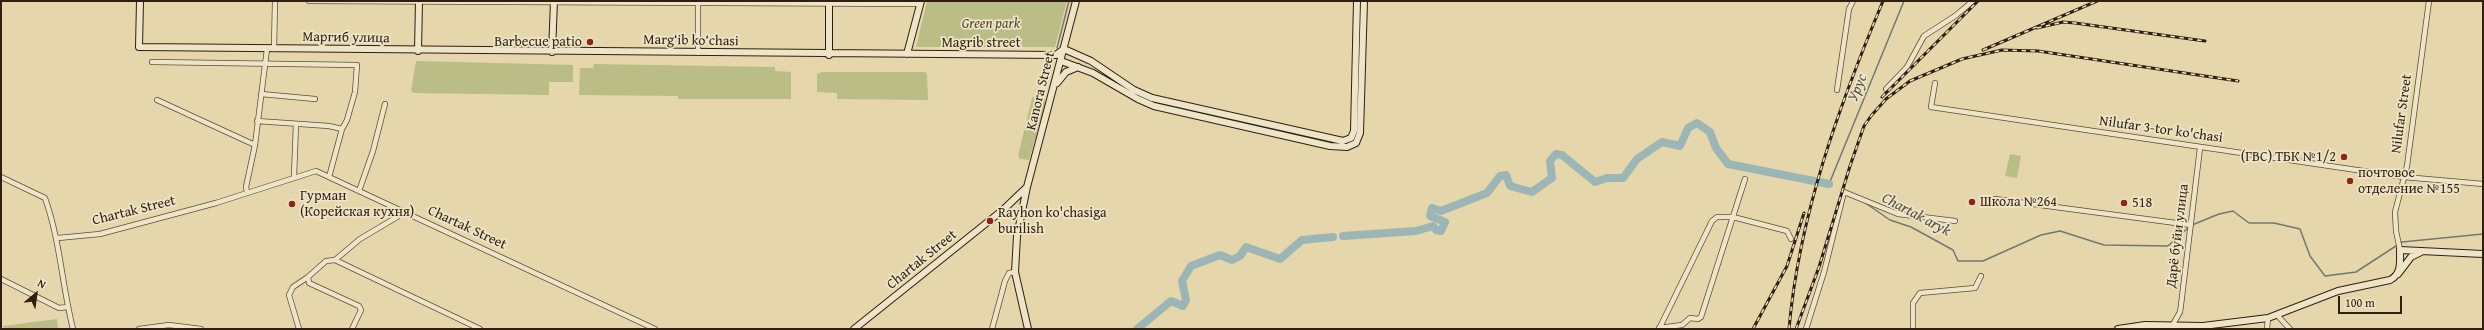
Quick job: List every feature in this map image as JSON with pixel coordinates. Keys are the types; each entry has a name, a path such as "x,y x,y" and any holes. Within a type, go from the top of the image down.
{"street":[{"name":"Маргиб улица","path":"140,1 139,47 552,52"},
{"path":"247,192 246,187 255,144 265,64 271,49 275,1"},
{"path":"309,1 921,3 907,54"},
{"path":"552,52 554,1"},
{"name":"Kanora Street","path":"1028,329 1015,272 1020,218 1076,1"},
{"path":"1354,140 1357,1"},
{"path":"1354,140 1360,131 1364,1"},
{"path":"1837,90 1849,9 1853,1"},
{"path":"1886,89 1907,67 1924,36 1955,16 1973,1"},
{"name":"Nilufar Street","path":"2396,276 2400,265 2400,250 2395,221 2404,177 2429,1"},
{"path":"418,50 419,2"},
{"path":"698,2 698,53"},
{"path":"829,3 829,55"},
{"path":"1285,133 1236,117 1152,98 1134,90 1091,61 1064,50 1056,55 1061,61 1078,67 1149,104 1234,125 1285,133 1341,141 1354,140"},
{"name":"Marg‘ib ko‘chasi","path":"552,52 829,55 907,54"},
{"name":"Magrib street","path":"907,54 1056,55"},
{"path":"152,62 357,65 355,92 347,120 342,129 329,176"},
{"path":"1055,86 1066,72 1078,67"},
{"name":"Nilufar 3-tor ko'chasi","path":"1935,83 1931,107 2404,177 2483,184"},
{"path":"261,94 315,99"},
{"path":"157,100 255,144"},
{"path":"359,191 373,151 385,104"},
{"path":"1234,125 1236,117"},
{"path":"257,121 329,126 342,129"},
{"path":"294,176 296,124"},
{"name":"Дарё буйи улица","path":"2172,326 2180,312 2200,148"},
{"name":"Chartak Street","path":"58,238 100,234 247,192 313,171 329,176 656,329"},
{"path":"1,177 45,198 58,238 57,251 73,329"},
{"path":"1659,328 1682,326 1690,318 1698,320 1701,317 1746,179"},
{"name":"Chartak Street","path":"854,329 1004,209 1027,187"},
{"path":"1806,329 1824,272 1844,192 1898,214 1954,221"},
{"path":"1995,199 2191,225"},
{"path":"1004,209 1015,208 1019,211 1020,218"},
{"path":"335,260 360,239 397,217 401,211"},
{"path":"1659,328 1712,220 1717,217 1733,218 1787,231 1792,239"},
{"path":"2400,250 2483,254"},
{"path":"2118,329 2126,326 2203,326 2268,318 2338,291 2390,280 2396,276 2413,256 2429,251"},
{"path":"299,329 289,295 293,287 308,277 326,261 335,260 480,329"},
{"path":"992,329 1005,281 1009,273 1015,272"},
{"path":"1913,329 1913,303 1920,293 1975,288 1981,276"},
{"path":"308,277 309,283 360,306 361,310 352,329"},
{"path":"1,279 59,308 68,308"},
{"path":"2277,315 2290,329"},
{"path":"2267,329 2268,318"},
{"path":"139,329 169,325 201,329"}],"green space":[{"name":"Green park","path":"927,1 1067,1 1055,47 916,47"},
{"path":"416,61 573,65 573,82 549,82 549,95 414,93 411,91"},
{"path":"594,64 775,67 775,71 791,72 791,99 678,99 678,96 579,95 580,68 593,68"},
{"path":"822,72 925,72 927,74 928,100 837,99 837,93 817,92 817,74"},
{"path":"1035,96 1044,99 1046,102 1029,160 1020,159 1018,156 1032,98"},
{"path":"2010,154 2021,156 2017,178 2005,176"},
{"path":"57,319 58,329 4,329 3,326"}],"waterway":[{"path":"1057,48 1069,1"},
{"name":"Урус","path":"1832,185 1829,184 1904,1"},
{"name":"Chartak aryk","path":"1343,236 1416,231 1433,226 1436,230 1441,231 1445,222 1430,216 1432,208 1441,211 1487,193 1500,176 1506,175 1510,186 1532,192 1552,178 1550,161 1556,154 1562,155 1595,182 1607,178 1623,178 1637,159 1662,142 1680,146 1688,128 1697,123 1710,132 1716,148 1728,164 1829,184"},
{"name":"Chartak aryk","path":"1864,202 1890,220 1911,227 1953,250 1958,261 1983,261 2041,235 2060,231 2104,245 2168,246 2189,227"},
{"name":"Chartak aryk","path":"2192,225 2219,214 2233,211 2249,223 2274,223 2300,229 2310,256 2325,276 2356,272 2402,242 2483,234"},
{"name":"Chartak aryk","path":"1137,329 1171,301 1183,306 1186,300 1182,281 1191,266 1220,255 1232,260 1240,256 1246,247 1280,259 1302,240 1333,237"}],"railway":[{"path":"1789,329 1794,286 1802,244 1823,162 1851,81 1883,1"},
{"path":"1882,97 1978,1"},
{"path":"1983,50 2097,1"},
{"path":"2037,28 2063,22 2205,41"},
{"path":"1796,329 1819,267 1864,126 1886,99 1910,81 1962,59 2002,50 2038,51 2238,81"},
{"path":"1753,329 1787,266 1804,213"}],"place":[{"name":"Barbecue patio","path":"590,42"},
{"name":"(ГВС) ТБК №1/2","path":"2344,157"},
{"name":"почтовое отделение №155","path":"2350,181"},
{"name":"Школа №264","path":"1972,202"},
{"name":"518","path":"2124,203"},
{"name":"Гурман (Корейская кухня)","path":"292,204"},
{"name":"Rayhon ko'chasiga burilish","path":"990,221"}]}
